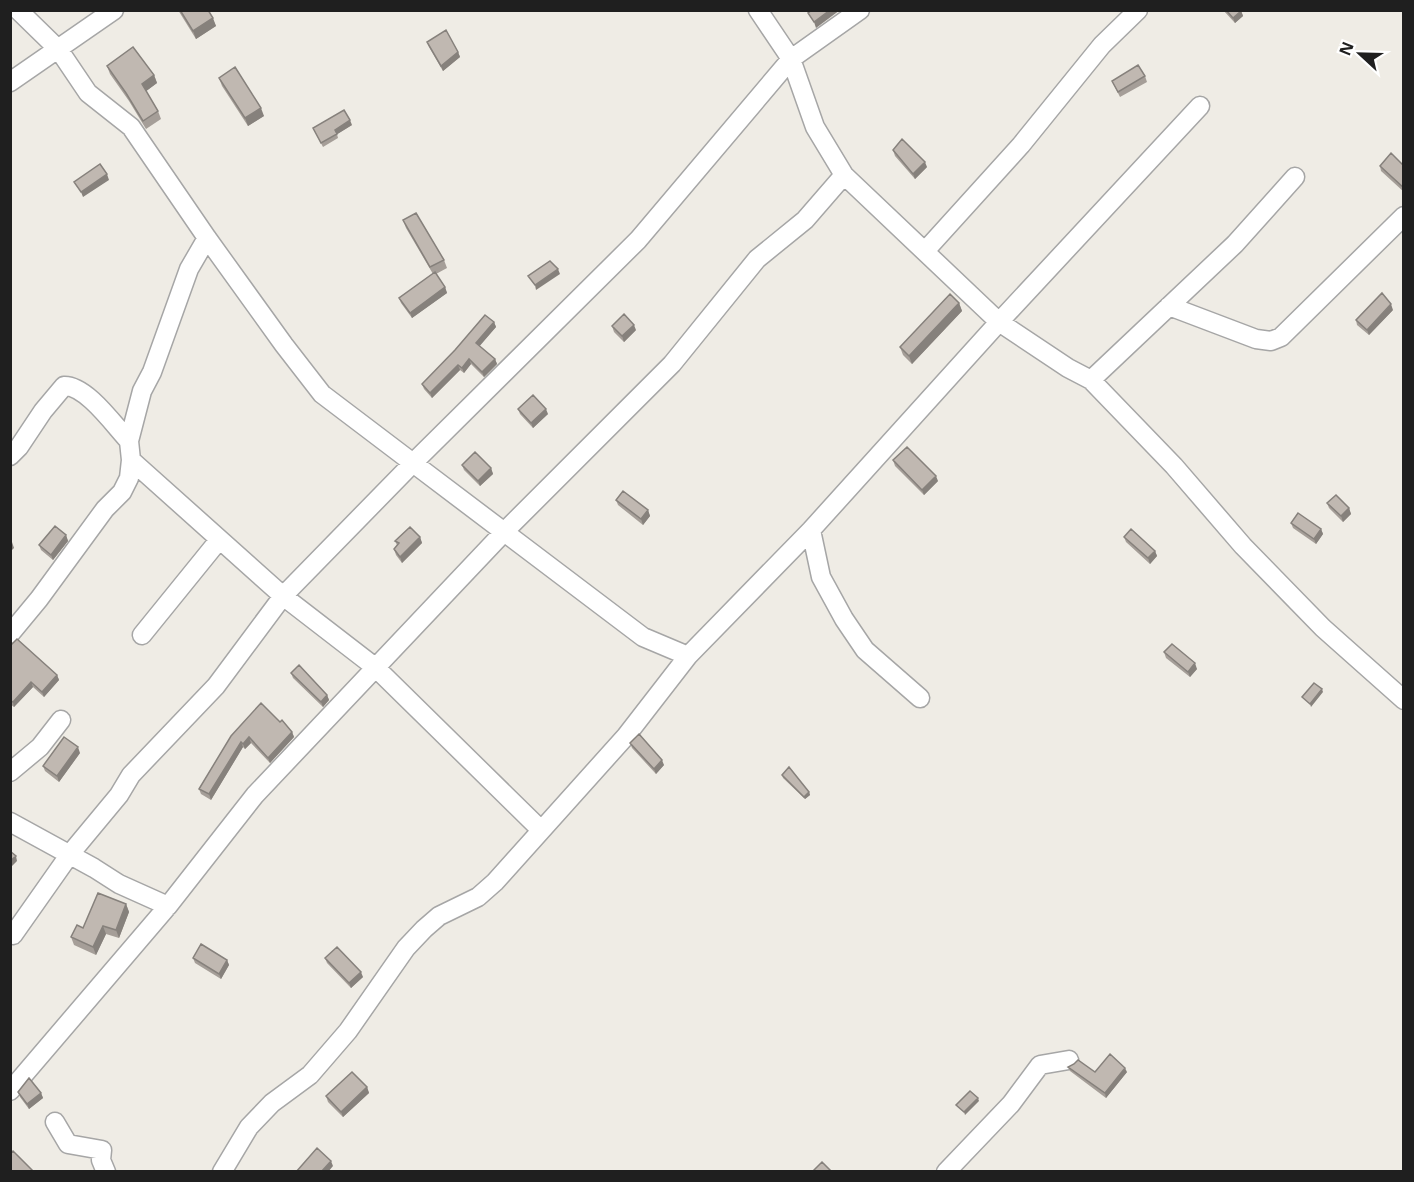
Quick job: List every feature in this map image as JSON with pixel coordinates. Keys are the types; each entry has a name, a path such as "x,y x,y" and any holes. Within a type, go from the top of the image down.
{"street":[{"path":"18,10 58,50 88,93 131,127 207,238 322,394 643,637 688,656"},
{"path":"10,82 114,10"},
{"path":"758,10 791,59 815,127 844,175 999,321 1068,368 1091,380 1174,466 1243,546 1323,628 1404,700"},
{"path":"13,935 70,854 119,795 131,775 216,686 283,596 413,463 638,240 791,59 860,10"},
{"path":"925,252 1021,145 1102,45 1138,10"},
{"path":"222,1172 249,1127 272,1103 310,1075 348,1030 406,948 439,916 478,897 495,882 626,736 688,656 812,530 999,321 1200,106"},
{"path":"10,1091 168,906 255,795 503,532 672,364 757,259 805,220 844,175"},
{"path":"1091,380 1235,244 1295,177"},
{"path":"1169,306 1256,339 1270,341 1281,337 1404,216"},
{"path":"10,634 39,599 105,509 122,492 129,477 131,460 129,441 142,391 152,372 189,269 207,238"},
{"path":"10,456 64,386 71,386 82,391 129,441"},
{"path":"131,460 283,596 375,667 541,830"},
{"path":"812,530 821,577 844,619 865,651 920,698"},
{"path":"142,635 219,540"},
{"path":"10,772 40,747 61,720"},
{"path":"10,822 54,848 70,854 119,884 168,906"},
{"path":"946,1172 1011,1104 1040,1065 1069,1060"},
{"path":"55,1122 68,1144 102,1150 101,1160 106,1172"}],"building":[{"path":"180,10 208,10 213,18 193,31"},
{"path":"812,10 830,10 814,22 808,13"},
{"path":"1226,10 1241,10 1241,11 1233,18"},
{"path":"446,30 458,52 441,66 427,42"},
{"path":"133,47 154,75 142,84 158,111 143,121 107,66"},
{"path":"1138,65 1145,76 1118,92 1112,81"},
{"path":"235,67 261,108 245,118 219,78"},
{"path":"344,110 350,120 335,130 337,134 321,143 313,128"},
{"path":"902,139 925,162 913,174 893,150"},
{"path":"1391,153 1404,166 1404,188 1380,166"},
{"path":"100,164 107,174 81,192 74,182"},
{"path":"416,213 444,260 430,267 403,220"},
{"path":"550,261 558,269 535,285 528,276"},
{"path":"435,272 445,287 410,313 399,298"},
{"path":"1382,293 1391,304 1367,330 1356,320"},
{"path":"950,294 959,303 909,356 900,347"},
{"path":"624,314 634,325 622,336 612,326"},
{"path":"485,315 494,322 476,343 495,359 482,372 469,359 462,368 458,365 430,393 422,384"},
{"path":"533,395 546,409 531,423 518,409"},
{"path":"907,447 936,476 922,490 893,460"},
{"path":"475,452 491,468 478,481 462,465"},
{"path":"623,491 648,510 641,519 616,500"},
{"path":"1336,495 1349,508 1341,516 1327,503"},
{"path":"1298,513 1321,529 1314,539 1291,523"},
{"path":"55,526 66,535 51,555 39,545"},
{"path":"410,527 420,537 400,557 394,549 399,543 395,541"},
{"path":"1131,529 1155,551 1148,558 1124,537"},
{"path":"17,639 57,675 42,692 31,682 13,702 10,700 10,646"},
{"path":"1172,644 1195,663 1188,672 1164,652"},
{"path":"299,665 327,695 321,702 291,673"},
{"path":"1314,683 1322,689 1310,704 1302,697"},
{"path":"261,703 280,722 282,720 292,732 268,758 249,737 243,744 241,742 209,794 199,789 231,736"},
{"path":"639,734 662,760 654,769 630,743"},
{"path":"64,737 78,747 57,776 43,766"},
{"path":"789,767 809,792 804,797 782,775"},
{"path":"10,851 16,856 10,861"},
{"path":"98,893 126,904 116,930 103,926 93,947 71,937 77,925 83,928"},
{"path":"201,944 227,960 219,974 193,958"},
{"path":"337,947 361,972 349,983 325,958"},
{"path":"1110,1054 1125,1068 1105,1093 1068,1067 1078,1060 1095,1072"},
{"path":"352,1072 367,1087 341,1112 326,1096"},
{"path":"29,1078 41,1093 27,1104 18,1092"},
{"path":"970,1091 978,1098 964,1112 956,1105"},
{"path":"317,1148 331,1161 321,1172 296,1172"},
{"path":"13,1151 34,1172 10,1172 10,1154"},
{"path":"822,1162 832,1172 812,1172"}]}
